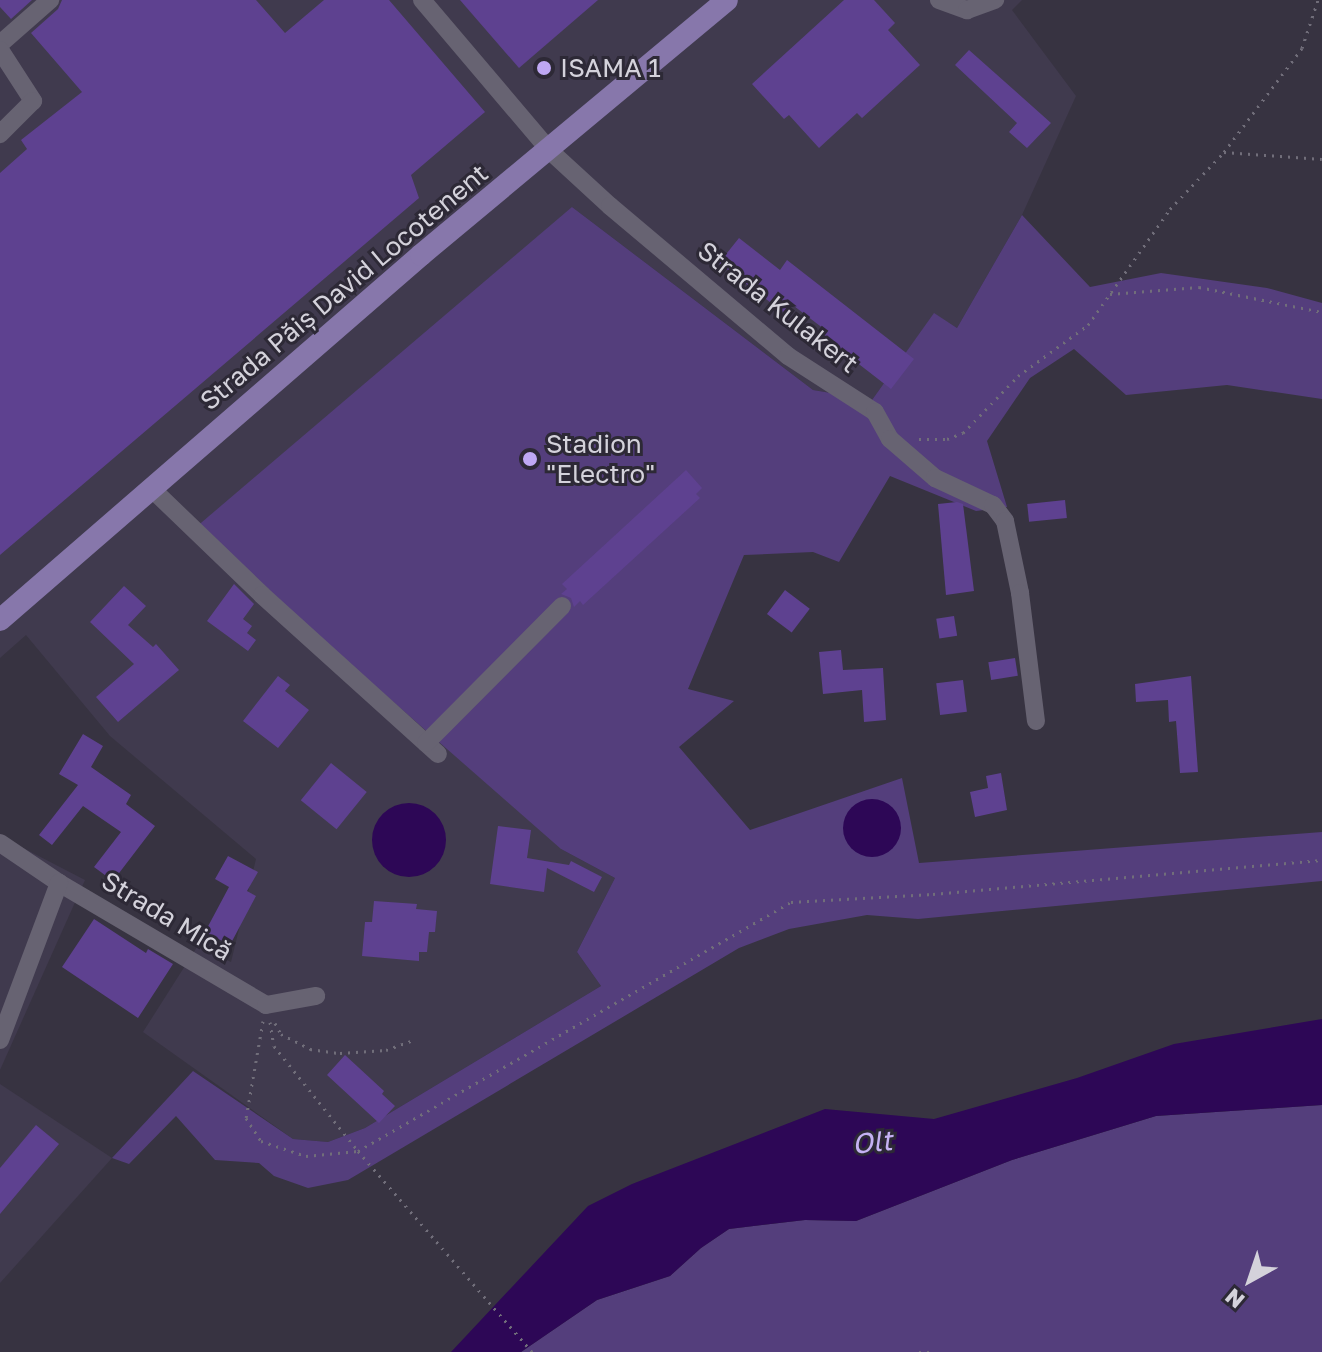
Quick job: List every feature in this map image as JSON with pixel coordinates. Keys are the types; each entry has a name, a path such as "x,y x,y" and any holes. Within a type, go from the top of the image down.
{"main road":[{"name":"Strada Păiș David Locotenent","path":"0,620 151,488 727,0"}],"street":[{"path":"0,134 33,101 0,47 50,0"},
{"name":"Strada Kulakert","path":"422,0 549,150 788,356 875,412 890,439 912,460 935,478 993,505 1005,521 1020,593 1036,721"},
{"path":"939,0 967,10 995,0"},
{"path":"151,488 432,748 562,606"},
{"name":"Strada Mică","path":"0,843 59,883 266,1005"},
{"path":"0,1040 59,883"},
{"path":"266,1005 316,996"}],"path":[{"path":"914,437 924,441 963,433 1018,376 1088,325 1170,209 1224,152 1302,48 1318,0"},
{"path":"1224,152 1322,159"},
{"path":"1110,294 1199,287 1322,312"},
{"path":"266,1005 246,1118 261,1141 306,1156 358,1151 791,902 933,894 1322,860"},
{"path":"266,1005 274,1046 358,1151 532,1352"},
{"path":"266,1005 281,1034 310,1049 359,1053 386,1050 413,1040"},
{"path":"919,1352 931,1352"}],"shaded area":[{"path":"0,0 1022,0 1012,10 1076,96 1022,215 957,328 934,314 872,400 813,390 572,207 561,849 615,878 577,952 601,986 365,1128 328,1142 293,1139 143,1032 197,947 231,962 256,859 110,736 26,635 0,658"},
{"path":"572,207 813,390 872,400 934,313 957,328 1022,215 1090,287 1161,273 1267,288 1322,303 1322,399 1227,385 1126,395 1074,349 1030,378 987,441 1007,507 976,511 890,476 839,562 813,552 744,555 688,689 734,701 679,747 750,830 902,778 919,863 1322,832 1322,881 918,919 867,915 789,929 739,948 348,1180 308,1188 274,1176 259,1163 215,1160 176,1116 129,1164 112,1158 193,1071 293,1139 328,1142 365,1128 601,986 577,952 615,878 561,849 195,528"},
{"path":"0,836 85,880 0,1070"},
{"path":"0,1084 112,1158 0,1283"},
{"path":"1322,1105 1322,1352 521,1352 597,1300 670,1276 701,1248 729,1229 805,1220 856,1221 1012,1160 1156,1116"}],"water":[{"path":"872,799 893,807 901,828 893,849 872,857 851,849 843,828 851,807"},
{"path":"402,803 416,803 430,809 440,819 446,840 440,861 430,871 416,877 402,877 388,871 378,861 372,847 372,833 378,819 388,809"},
{"name":"Olt","path":"1322,1019 1322,1105 1156,1116 1012,1160 856,1221 805,1220 729,1229 701,1248 670,1276 597,1300 521,1352 451,1352 588,1206 632,1184 825,1109 934,1119 1077,1078 1174,1044"}],"building":[{"path":"0,0 32,0 11,19 0,7"},
{"path":"62,0 256,0 285,33 324,0 389,0 485,112 411,175 419,198 0,555 0,173 27,149 21,140 82,92 31,33 58,9"},
{"path":"460,0 598,0 519,68"},
{"path":"844,0 874,0 895,23 888,30 920,65 862,118 857,113 819,148 789,115 784,119 752,84"},
{"path":"969,50 1051,123 1027,148 1009,132 1017,123 955,65"},
{"path":"739,238 780,270 787,260 914,359 891,389 820,334 824,329 790,303 783,312 719,263"},
{"path":"686,470 702,488 696,494 700,498 583,605 580,601 574,607 571,598 561,594 567,589 562,584"},
{"path":"1065,500 1067,518 1029,522 1027,504"},
{"path":"938,504 963,504 974,591 946,595"},
{"path":"234,584 254,604 243,619 252,626 247,633 256,640 248,651 207,621"},
{"path":"124,586 146,606 128,625 153,647 156,644 179,670 118,722 96,697 134,664 90,622"},
{"path":"785,590 810,609 792,633 767,614"},
{"path":"954,616 957,636 939,639 936,619"},
{"path":"841,650 843,670 883,668 886,720 864,722 862,690 823,694 819,652"},
{"path":"1015,658 1018,676 991,680 988,662"},
{"path":"278,676 290,685 285,691 309,710 278,748 243,721"},
{"path":"1191,676 1198,772 1180,773 1176,721 1169,722 1168,700 1136,702 1135,684"},
{"path":"963,680 967,712 940,715 936,683"},
{"path":"83,734 103,746 91,767 131,795 126,804 155,826 113,881 94,867 121,832 83,806 52,845 39,835 78,785 59,774"},
{"path":"331,763 367,792 337,829 301,800"},
{"path":"1001,773 1007,810 975,817 970,792 988,788 986,776"},
{"path":"498,826 531,830 527,858 569,865 571,861 602,877 594,892 547,868 544,892 490,884"},
{"path":"228,856 258,872 247,891 256,896 230,945 205,932 229,887 215,879"},
{"path":"374,901 417,904 416,909 437,911 435,932 429,932 427,952 419,952 419,961 362,956 365,922 372,922"},
{"path":"94,919 146,953 148,949 173,964 138,1018 62,967"},
{"path":"345,1055 384,1091 382,1094 395,1106 379,1123 327,1075"},
{"path":"36,1125 59,1144 0,1214 0,1168"}],"place":[{"name":"ISAMA 1","path":"544,68"},
{"name":"Stadion \"Electro\"","path":"530,459"}]}
